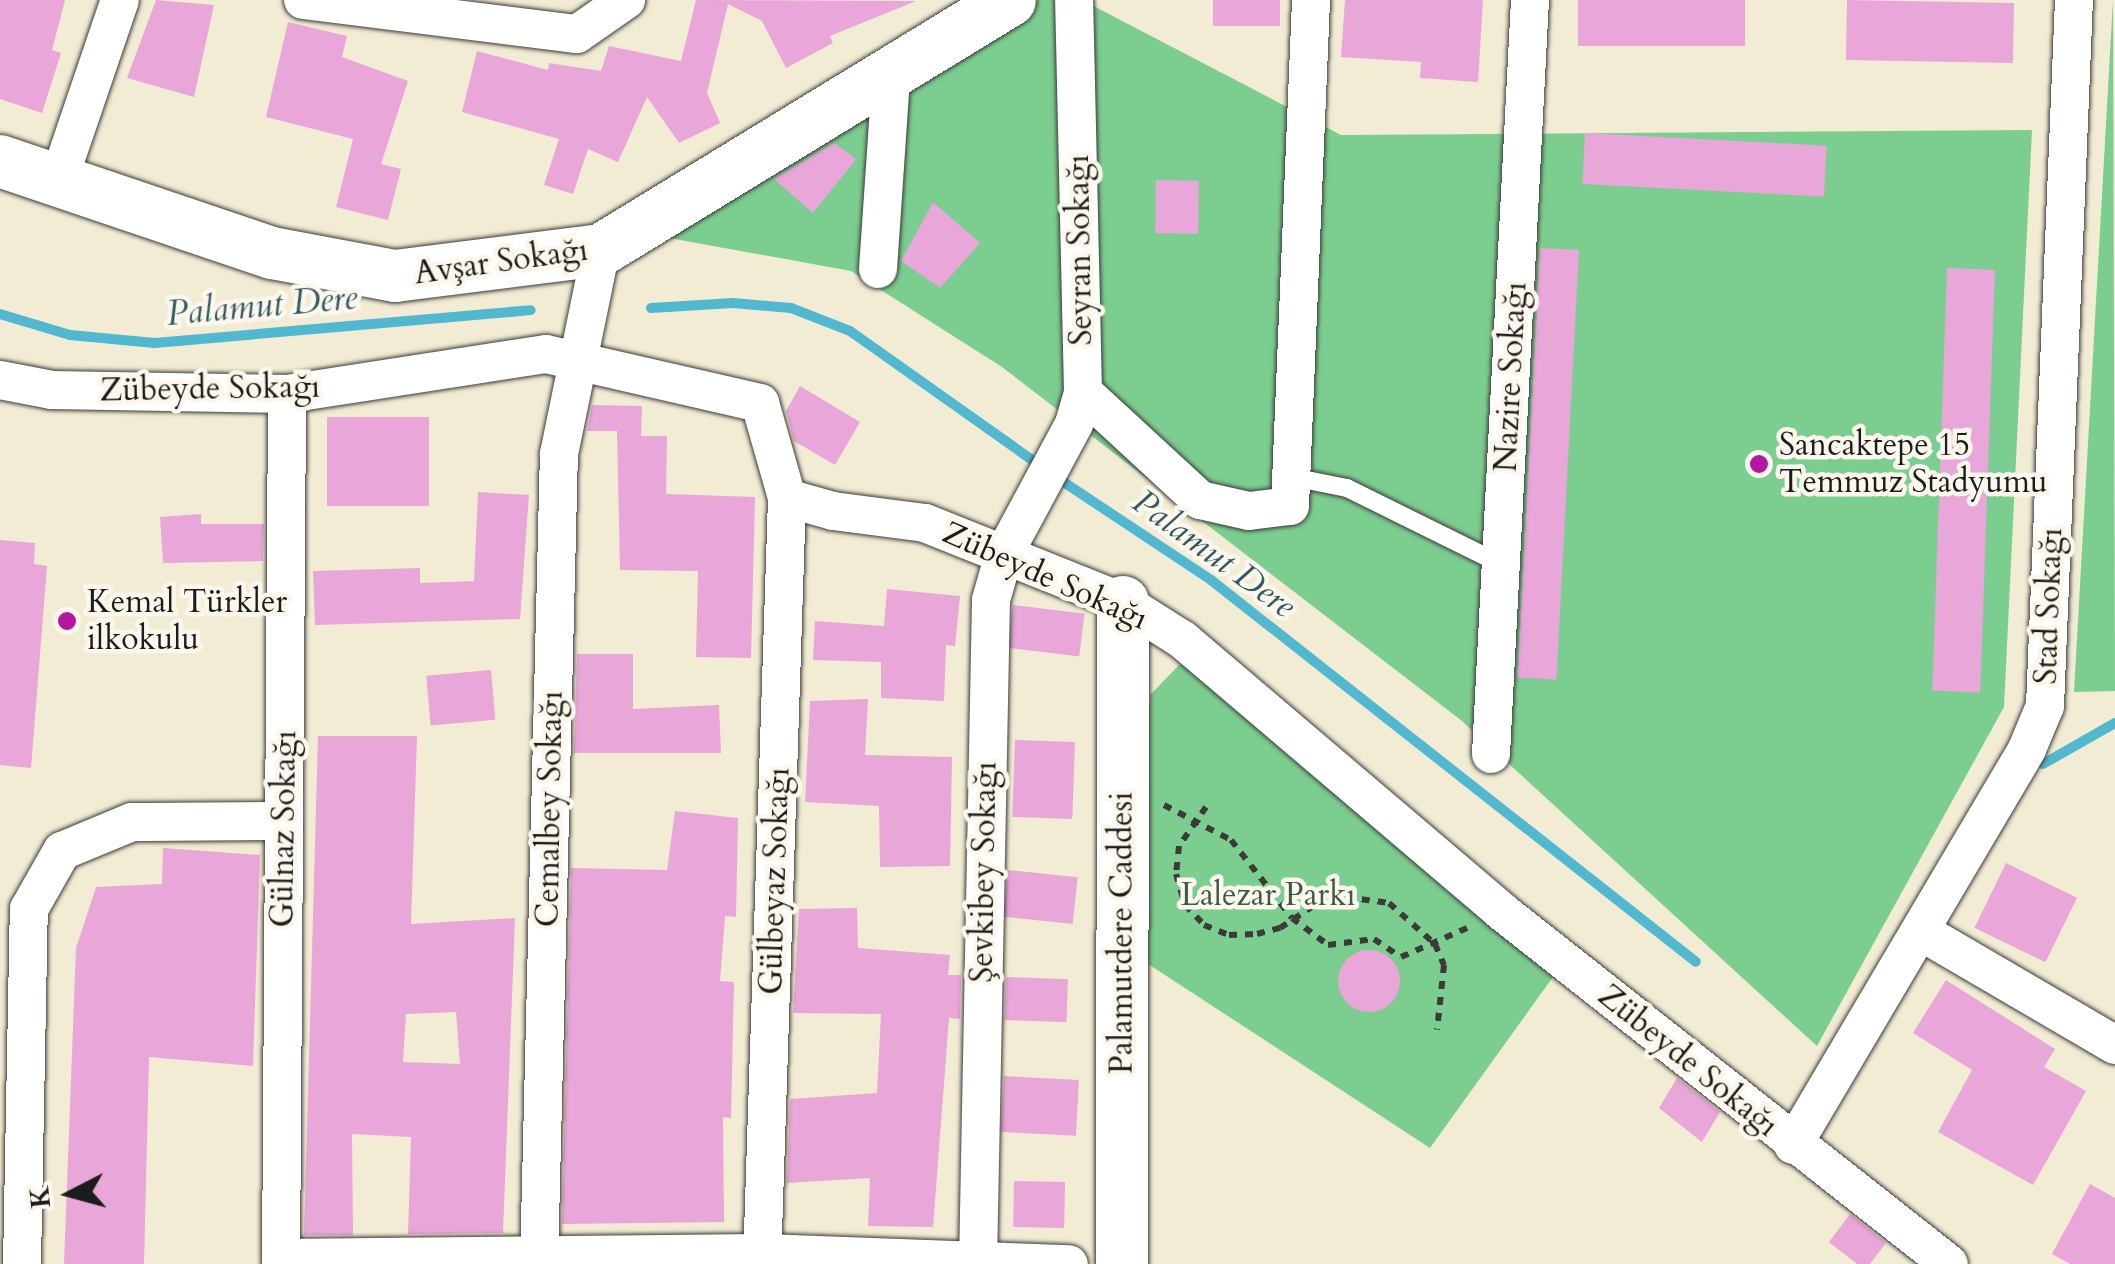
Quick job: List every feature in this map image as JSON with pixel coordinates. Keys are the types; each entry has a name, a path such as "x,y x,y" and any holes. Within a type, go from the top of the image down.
{"street":[{"path":"59,178 120,0"},
{"path":"302,0 578,34 613,5"},
{"name":"Avşar Sokağı","path":"0,161 272,253 395,276 601,250 891,77 1010,0"},
{"name":"Seyran Sokağı","path":"1038,490 1083,392 1074,0"},
{"path":"1083,392 1213,505 1290,506 1311,0"},
{"name":"Nazire Sokağı","path":"1491,754 1530,0"},
{"name":"Stad Sokağı","path":"1794,1146 2027,749 2044,706 2074,0"},
{"path":"878,269 891,77"},
{"name":"Cemalbey Sokağı","path":"540,1262 559,454 601,250"},
{"name":"Zübeyde Sokağı","path":"0,380 52,390 287,394 546,354 581,357 760,403 787,498 833,512 925,523 1122,602 1183,640 1501,911 1938,1260"},
{"name":"Gülnaz Sokağı","path":"281,1261 287,394"},
{"name":"Şevkibey Sokağı","path":"978,1262 990,600 1004,554 1038,490"},
{"name":"Gülbeyaz Sokağı","path":"762,1258 787,498"},
{"name":"Palamutdere Caddesi","path":"1122,602 1122,1264"},
{"path":"22,1264 28,909 62,851 132,822 284,820"},
{"path":"1920,930 2115,1045"},
{"path":"281,1261 762,1258 1069,1264"}],"lane":[{"path":"1292,477 1347,488 1502,564"}],"path":[{"path":"1122,789 1198,818 1245,854 1292,918 1328,945 1374,939 1402,956 1434,944"},
{"path":"1206,807 1179,846 1176,874 1185,905 1204,925 1229,935 1269,931 1330,895 1362,895 1389,903 1434,944 1445,997 1437,1030"}],"green space":[{"path":"990,0 1082,0 1341,135 2032,130 2004,707 1817,1046 1462,721 1002,367 851,271 658,236"},
{"path":"2113,0 2115,691 2074,692"},
{"name":"Lalezar Parkı","path":"1179,665 1194,665 1553,977 1430,1148 1142,960 1150,695"}],"building":[{"path":"0,0 65,0 52,50 61,53 42,113 0,99"},
{"path":"156,0 214,5 194,97 127,78"},
{"path":"696,0 916,1 830,36 833,43 786,68 762,21 728,4 707,93 720,123 679,143 647,97 618,162 588,149 573,194 544,185 559,139 462,112 477,51 548,70 549,63 601,71 609,46 681,61"},
{"path":"1213,0 1280,0 1280,26 1213,26"},
{"path":"1345,0 1483,0 1478,82 1420,78 1421,62 1341,57"},
{"path":"1578,0 1745,0 1745,46 1578,46"},
{"path":"1847,0 2014,3 2013,63 1846,60"},
{"path":"288,22 347,36 342,57 408,81 381,164 401,169 388,220 336,207 353,139 266,117"},
{"path":"1585,133 1827,146 1824,197 1582,184"},
{"path":"834,143 856,159 813,213 774,179"},
{"path":"1156,180 1199,181 1198,234 1155,233"},
{"path":"933,202 980,243 940,288 901,261"},
{"path":"1540,248 1579,250 1556,679 1517,677"},
{"path":"1947,268 1995,270 1980,692 1932,691"},
{"path":"800,386 860,422 835,465 794,441 786,411"},
{"path":"592,405 642,406 641,436 667,436 666,494 755,497 751,658 696,657 698,571 620,570 617,431 587,431"},
{"path":"327,417 429,417 429,506 327,506"},
{"path":"478,492 529,495 520,619 315,625 313,571 420,568 420,583 474,581"},
{"path":"201,514 201,524 264,524 263,561 163,563 160,517"},
{"path":"0,540 35,543 34,564 47,566 31,768 0,765"},
{"path":"887,589 960,596 955,646 946,645 944,701 881,698 881,662 813,660 815,621 884,626"},
{"path":"1013,605 1084,614 1079,656 1008,648"},
{"path":"577,654 633,654 633,709 719,705 721,753 574,753"},
{"path":"491,670 495,720 431,725 426,676"},
{"path":"868,699 865,755 952,757 950,866 880,867 879,806 805,802 810,701"},
{"path":"318,736 417,736 411,924 515,918 503,1233 408,1234 411,1137 352,1134 353,1235 304,1235","holes":["456,1012 460,1064 403,1062 406,1014"]},
{"path":"1015,740 1075,742 1072,819 1012,817"},
{"path":"675,811 738,818 736,917 725,916 720,981 734,982 731,1118 723,1117 724,1222 562,1224 571,868 667,870"},
{"path":"163,848 260,855 253,1066 149,1057 144,1264 64,1264 76,948 96,887 162,884"},
{"path":"2006,863 2077,898 2045,962 1974,928"},
{"path":"1008,870 1078,877 1073,924 1003,917"},
{"path":"857,908 858,948 950,955 948,975 961,975 960,1019 949,1018 933,1227 868,1226 870,1178 787,1183 790,1099 877,1093 881,1014 793,1013 799,909"},
{"path":"1369,950 1391,959 1400,981 1391,1003 1369,1012 1347,1003 1338,981 1347,959"},
{"path":"1006,977 1068,979 1066,1022 1004,1020"},
{"path":"1946,980 2055,1049 2044,1067 2086,1091 2033,1185 1938,1132 1972,1070 1913,1033"},
{"path":"1004,1076 1079,1080 1076,1136 1001,1132"},
{"path":"1677,1078 1720,1112 1702,1142 1659,1108"},
{"path":"1014,1181 1065,1182 1064,1228 1013,1227"},
{"path":"2090,1184 2115,1198 2115,1264 2070,1264 2052,1254"},
{"path":"1850,1214 1886,1243 1870,1264 1857,1264 1829,1242"}],"waterway":[{"name":"Palamut Dere","path":"651,308 733,303 791,308 850,331 1042,467"},
{"name":"Palamut Dere","path":"0,314 70,335 155,343 531,310"},
{"name":"Palamut Dere","path":"1056,477 1211,580 1696,962"},
{"name":"Palamut Dere","path":"2043,764 2115,723"}],"place":[{"name":"Sancaktepe 15 Temmuz Stadyumu","path":"1759,464"},
{"name":"Kemal Türkler ilkokulu","path":"67,621"}]}
